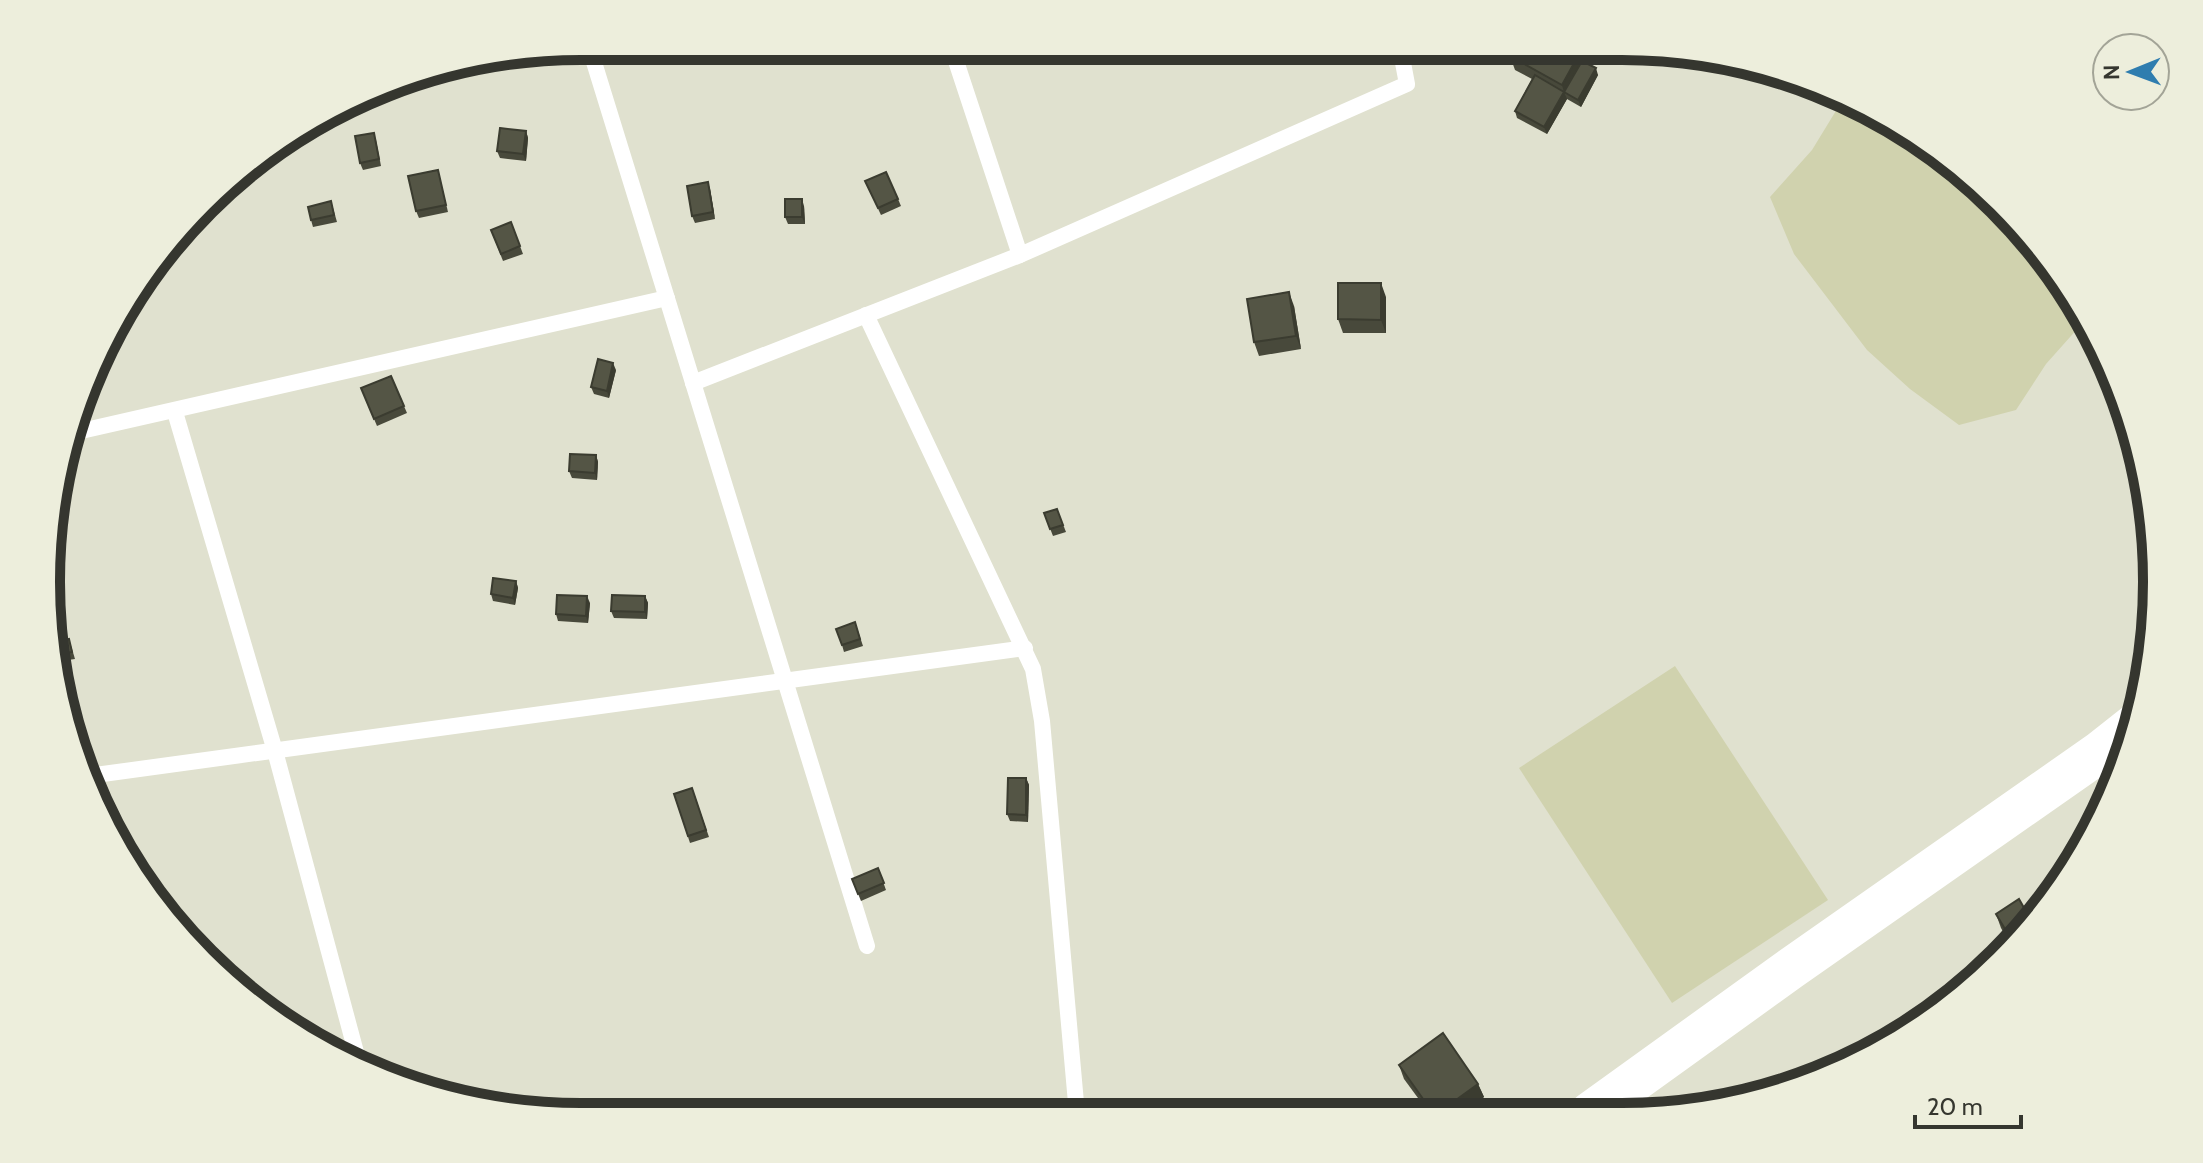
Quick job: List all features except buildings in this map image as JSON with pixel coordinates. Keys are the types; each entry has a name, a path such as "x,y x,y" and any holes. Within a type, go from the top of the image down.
{"street":[{"path":"1604,1103 2119,737"}],"lane":[{"path":"593,60 867,946"},
{"path":"956,60 1020,255"},
{"path":"693,383 1020,255 1407,84 1402,60"},
{"path":"83,431 667,298"},
{"path":"866,315 1033,669 1041,706 1076,1103"},
{"path":"175,412 275,751 356,1051"},
{"path":"98,775 1025,648"}],"green space":[{"path":"1838,108 1852,114 1911,148 1965,189 2035,264 2077,329 2046,364 2016,410 1959,425 1910,389 1867,350 1794,254 1770,197 1812,150"},
{"path":"1675,666 1828,900 1672,1003 1519,768"}]}
